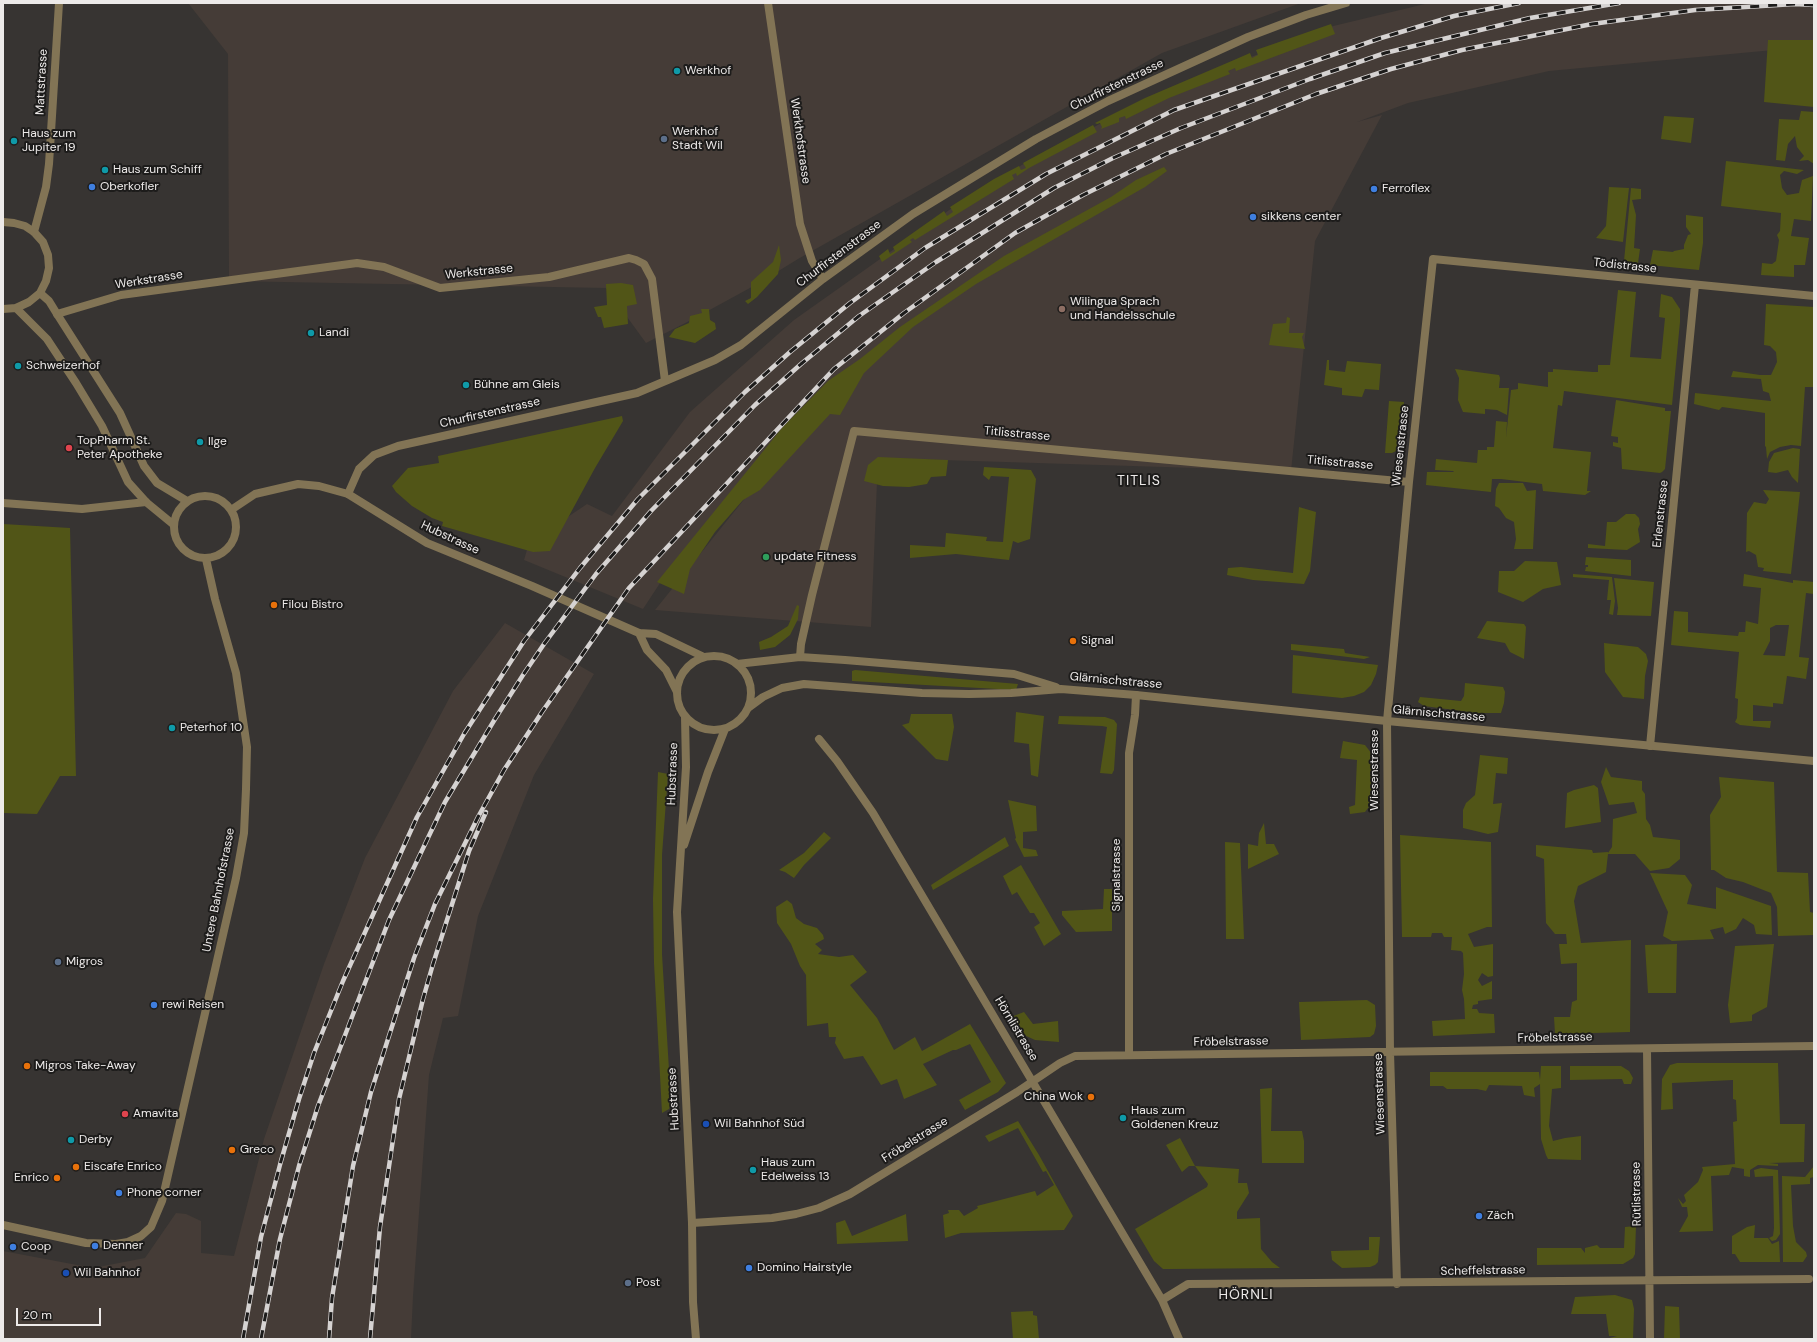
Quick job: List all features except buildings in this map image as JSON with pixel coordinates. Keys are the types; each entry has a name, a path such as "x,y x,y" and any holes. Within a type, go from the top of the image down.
{"street":[{"name":"Mattstrasse","path":"34,232 46,187 49,164 59,3"},
{"name":"Werkhofstrasse","path":"768,3 800,224 812,261 823,279"},
{"name":"Churfirstenstrasse","path":"348,494 359,469 374,455 398,446 637,393 715,360 742,345 823,279 913,214 1036,139 1108,101 1248,37 1306,15 1346,3"},
{"path":"3,222 25,226 34,232 43,242 48,255 50,268 40,293 29,302 16,308 3,308"},
{"name":"Werkstrasse","path":"57,314 121,295 357,263 384,267 440,288 549,277 579,271 606,262 629,258 644,264 652,279 665,382"},
{"name":"Tödistrasse","path":"1433,259 1814,296"},
{"name":"Wiesenstrasse","path":"1397,1284 1390,1052 1387,721 1409,482 1433,259"},
{"name":"Erlenstrasse","path":"1650,746 1695,285"},
{"path":"40,293 49,301 120,413 144,466 157,483 187,501"},
{"path":"16,308 47,339 76,383 102,426 128,482 146,502 174,526"},
{"name":"Titlisstrasse","path":"800,657 801,644 812,595 854,431 1409,482"},
{"name":"Hubstrasse","path":"231,510 256,494 298,484 320,486 348,494 427,543 532,586 638,633 656,634 704,657"},
{"path":"198,497 212,497 224,502 231,510 235,519 236,530 232,543 225,551 218,555 206,558 190,554 182,547 176,536 174,526 178,512 187,501 198,497"},
{"path":"3,503 82,509 146,502"},
{"name":"Untere Bahnhofstrasse","path":"3,1225 86,1243 116,1244 128,1242 141,1236 150,1227 162,1201 236,878 244,833 247,747 245,732 236,673 215,599 206,558"},
{"path":"638,633 647,650 666,670 677,692 679,705 685,717 694,724 704,729 726,729 739,721 748,708 752,696 751,684 746,673 737,664 727,658 716,655 704,657 693,662 685,670 679,680 677,692"},
{"name":"Glärnischstrasse","path":"737,664 800,657 1014,674 1061,689"},
{"name":"Glärnischstrasse","path":"748,708 763,696 782,688 804,684 922,693 969,694 1011,693 1061,689 1136,694 1387,721 1814,761"},
{"name":"Signalstrasse","path":"1129,1055 1128,753 1135,715 1136,694"},
{"name":"Hubstrasse","path":"685,717 686,767 677,912 692,1223 693,1302 696,1339"},
{"name":"Hubstrasse","path":"680,857 708,772 726,729"},
{"name":"Hörnlistrasse","path":"819,739 837,761 873,813 1162,1300 1179,1339"},
{"name":"Fröbelstrasse","path":"692,1223 772,1218 819,1208 850,1194 1017,1092 1060,1062 1075,1056 1814,1046"},
{"name":"Rütlistrasse","path":"1647,1049 1650,1339"},
{"name":"Scheffelstrasse","path":"1162,1300 1188,1284 1397,1284 1809,1279"}],"shaded area":[{"path":"188,3 1301,3 1162,53 798,259 759,283 646,343 606,288 229,281 228,54"},
{"path":"1429,3 1814,3 1814,48 1795,48 1549,71 1408,103 1357,122 1382,115 1315,241 1291,471 878,458 871,627 655,610 746,497 666,574 643,609 524,560 529,543 587,504 612,516 690,412 794,320 969,196 1027,162 1159,93 1325,28"},
{"path":"505,623 594,674 534,775 478,916 458,1016 443,1018 429,1075 411,1339 3,1339 3,1251 93,1268 145,1258 176,1213 186,1214 201,1221 201,1253 234,1256 264,1139 324,964 365,858 453,691"}],"green space":[{"path":"1331,24 1335,34 1236,71 1235,68 1228,71 1230,74 1169,98 1126,119 1125,116 1119,118 1119,122 1101,129 1102,127 1100,123 1095,123 1145,98 1250,53 1252,58 1258,55 1256,50"},
{"path":"1768,40 1814,40 1814,107 1764,102"},
{"path":"1801,111 1814,112 1814,164 1808,160 1799,161 1804,156 1797,147 1795,136 1788,144 1785,161 1776,160 1779,119 1799,120"},
{"path":"1664,116 1694,118 1691,143 1661,139"},
{"path":"1093,125 1097,132 1029,168 1017,176 1016,173 1012,175 1014,179 915,240 913,238 910,240 912,242 882,262 879,256 888,249 890,254 895,251 893,247 944,211 947,216 953,212 950,207 994,179 1019,166 1021,170 1026,168 1023,163"},
{"path":"1726,161 1804,170 1797,174 1784,171 1780,175 1782,188 1787,195 1799,193 1802,180 1813,176 1811,221 1794,219 1791,236 1809,238 1805,265 1794,265 1794,277 1761,275 1762,263 1772,264 1776,261 1779,240 1777,235 1780,231 1781,213 1721,206"},
{"path":"1164,167 1167,171 1145,187 976,284 913,327 864,373 840,415 830,414 760,490 743,500 715,532 690,569 684,594 657,582 782,428 828,381 860,359 900,327 1004,256 1111,197 1136,180"},
{"path":"1609,187 1629,188 1623,242 1596,238 1606,226"},
{"path":"1631,188 1641,189 1641,199 1632,200 1636,215 1634,248 1640,249 1638,263 1624,261"},
{"path":"1686,215 1703,217 1703,243 1699,270 1650,265 1653,250 1673,252 1684,249 1688,235 1691,234 1686,227"},
{"path":"779,245 781,260 778,274 757,297 748,304 745,301 751,298 751,282 773,262"},
{"path":"621,283 633,285 637,304 627,306 628,324 604,328 601,317 598,317 594,307 607,305 606,284"},
{"path":"1618,290 1636,292 1630,357 1661,359 1665,318 1659,317 1661,294 1672,297 1680,309 1672,405 1564,391 1562,406 1558,405 1553,448 1591,452 1587,491 1591,491 1585,495 1543,491 1542,484 1501,479 1492,479 1491,492 1426,485 1427,472 1454,472 1435,470 1436,459 1477,463 1478,450 1487,450 1487,447 1494,447 1496,421 1507,422 1506,438 1511,390 1518,389 1518,383 1548,387 1548,372 1553,372 1553,369 1598,372 1598,365 1610,365"},
{"path":"1766,304 1814,307 1814,387 1805,387 1801,446 1791,445 1780,447 1770,452 1767,459 1765,446 1765,413 1722,407 1719,410 1694,404 1695,393 1771,401 1769,393 1763,391 1761,379 1731,377 1733,371 1771,375 1777,362 1776,352 1770,346 1764,345"},
{"path":"701,309 709,309 710,320 715,323 716,329 695,343 669,337 675,329 689,323 690,316 702,313"},
{"path":"1287,317 1290,318 1289,333 1304,333 1302,337 1305,349 1269,345 1273,324 1286,323"},
{"path":"1327,360 1329,360 1329,370 1345,372 1347,361 1381,364 1379,390 1365,389 1362,397 1342,395 1342,388 1324,385"},
{"path":"1455,369 1499,375 1499,388 1509,388 1507,415 1497,410 1485,409 1485,414 1463,412 1458,400 1459,378"},
{"path":"1616,400 1665,408 1665,411 1671,411 1665,469 1662,472 1622,469 1621,448 1613,446 1613,442 1618,443 1618,437 1611,436"},
{"path":"1389,401 1404,402 1400,449 1392,453 1385,453"},
{"path":"622,416 623,421 595,468 550,551 533,552 442,526 443,522 432,518 412,506 396,492 392,486 408,468 439,463 438,456"},
{"path":"1793,448 1800,449 1798,483 1788,470 1776,473 1768,472 1769,462 1774,453"},
{"path":"878,457 948,460 946,476 931,477 927,484 909,487 883,486 864,481 868,465"},
{"path":"984,467 1031,470 1036,479 1030,539 1018,543 1013,541 1009,560 956,554 910,558 910,545 945,547 946,533 987,537 986,541 1003,542 1009,477 991,476 989,480 983,475"},
{"path":"1499,483 1523,483 1527,491 1536,490 1533,549 1514,549 1516,539 1514,522 1506,518 1499,508 1495,506 1496,489"},
{"path":"1763,490 1800,492 1791,574 1763,571 1764,568 1758,567 1756,555 1749,551 1746,552 1747,513 1754,502 1766,504 1769,499"},
{"path":"1299,507 1316,512 1310,571 1304,584 1253,580 1227,575 1228,568 1241,567 1293,573"},
{"path":"1626,514 1635,514 1639,518 1640,524 1638,529 1640,542 1627,550 1588,548 1588,544 1605,546 1607,522 1616,522"},
{"path":"3,524 70,528 76,776 60,776 37,814 3,813"},
{"path":"1586,557 1631,560 1631,576 1585,571 1586,567 1588,567 1588,565 1585,565"},
{"path":"1525,561 1557,562 1561,585 1543,589 1523,602 1498,592 1499,571 1514,571"},
{"path":"1573,574 1612,577 1615,601 1613,615 1609,614 1611,600 1607,600 1609,580 1573,577"},
{"path":"1744,574 1793,583 1793,580 1814,582 1814,594 1806,593 1799,657 1809,658 1806,679 1787,676 1783,704 1773,703 1773,707 1753,705 1753,721 1771,721 1770,728 1740,725 1735,722 1737,718 1738,699 1735,698 1739,652 1671,645 1674,611 1688,612 1688,632 1738,636 1739,632 1745,632 1746,621 1758,624 1761,588 1743,586","holes":["1776,625 1789,625 1785,656 1763,655 1770,641 1770,628"]},
{"path":"1614,578 1654,582 1651,616 1617,615 1618,608"},
{"path":"797,605 799,606 798,619 790,635 775,647 760,650 759,642 771,637 788,626"},
{"path":"1487,621 1524,624 1526,627 1524,659 1510,652 1505,643 1477,638"},
{"path":"1604,643 1638,647 1646,654 1648,661 1645,676 1644,699 1623,697 1605,672"},
{"path":"1291,644 1344,649 1345,653 1370,657 1364,659 1291,650"},
{"path":"1293,655 1378,665 1371,685 1364,692 1354,696 1342,698 1292,693"},
{"path":"855,670 1018,684 1016,690 852,681 852,671"},
{"path":"1465,683 1503,687 1505,692 1501,713 1477,713 1424,706 1418,702 1420,697 1461,701 1464,696"},
{"path":"1016,712 1044,716 1038,777 1031,775 1029,744 1014,742"},
{"path":"911,714 952,714 954,727 948,761 936,759 902,725 909,723"},
{"path":"1059,716 1105,717 1114,720 1117,724 1114,770 1112,774 1100,773 1107,727 1058,724"},
{"path":"1343,741 1365,745 1372,754 1372,803 1365,812 1350,814 1349,807 1355,805 1357,760 1340,758"},
{"path":"1480,755 1508,758 1507,774 1496,773 1493,804 1502,803 1498,832 1488,834 1463,828 1463,810 1466,803 1475,795"},
{"path":"1606,767 1611,777 1642,781 1642,790 1645,794 1646,819 1650,825 1653,837 1680,840 1680,859 1669,868 1650,871 1635,854 1608,854 1606,872 1578,886 1574,901 1581,943 1631,940 1630,1032 1555,1034 1554,1017 1570,1017 1572,1002 1577,1000 1577,963 1561,964 1559,944 1567,944 1566,934 1555,934 1546,923 1544,859 1536,856 1536,845 1592,850 1593,853 1608,853 1612,847 1613,819 1637,813 1634,802 1609,805 1601,782"},
{"path":"658,772 668,774 662,855 662,954 671,1103 669,1109 662,1113 654,963 653,899"},
{"path":"1719,777 1774,782 1777,872 1808,873 1810,912 1814,913 1814,935 1778,936 1777,907 1771,893 1743,882 1726,878 1714,870 1711,870 1710,815 1721,797"},
{"path":"1594,785 1598,788 1601,822 1565,828 1567,793"},
{"path":"1008,800 1036,806 1037,831 1023,832 1023,848 1036,850 1038,856 1024,857 1015,839"},
{"path":"1264,823 1266,844 1274,844 1279,854 1248,869 1248,844 1258,846 1259,833"},
{"path":"824,832 831,838 804,865 794,878 779,870 804,853"},
{"path":"1400,835 1491,842 1492,927 1487,927 1468,934 1474,947 1493,944 1493,976 1488,977 1482,973 1478,980 1482,986 1492,981 1492,999 1478,1001 1478,1004 1473,1005 1472,1009 1477,1009 1479,1013 1494,1014 1495,1033 1433,1036 1432,1021 1465,1019 1462,990 1464,974 1463,953 1461,951 1451,950 1452,937 1444,937 1442,933 1432,933 1431,937 1402,937"},
{"path":"1005,837 1009,846 933,890 931,885"},
{"path":"1225,842 1240,843 1244,939 1226,939"},
{"path":"1021,865 1061,934 1044,946 1034,927 1040,923 1034,913 1030,913 1017,892 1012,895 1003,876"},
{"path":"1650,873 1685,875 1692,885 1687,904 1716,909 1716,887 1771,906 1772,935 1756,934 1754,925 1743,918 1736,929 1725,934 1723,927 1710,930 1714,939 1672,941 1663,936 1668,912"},
{"path":"1104,889 1112,889 1112,931 1076,932 1062,915 1062,911 1103,909"},
{"path":"787,900 792,904 796,918 804,924 817,928 823,935 824,939 815,944 822,950 818,954 839,957 853,955 867,972 850,985 877,1018 894,1050 915,1037 922,1051 970,1024 1006,1083 998,1092 965,1110 959,1100 991,1082 970,1044 923,1064 937,1085 904,1099 897,1079 881,1085 863,1056 844,1059 835,1043 836,1037 829,1037 828,1023 807,1026 806,975 800,966 791,944 777,923 776,907"},
{"path":"1677,944 1676,993 1648,993 1645,945"},
{"path":"1774,944 1767,1007 1752,1015 1752,1021 1730,1023 1728,1005 1735,946"},
{"path":"1367,1000 1375,1005 1376,1026 1374,1034 1370,1037 1301,1040 1299,1002"},
{"path":"1024,1012 1033,1024 1058,1021 1059,1042 1035,1040 1022,1034 1011,1017"},
{"path":"1677,1063 1778,1063 1780,1124 1805,1124 1804,1162 1769,1163 1778,1164 1778,1166 1758,1165 1750,1170 1750,1177 1744,1176 1744,1169 1732,1167 1729,1175 1711,1176 1713,1231 1679,1232 1688,1216 1687,1207 1682,1207 1678,1198 1683,1204 1686,1201 1684,1195 1698,1182 1703,1170 1702,1167 1735,1164 1733,1122 1737,1121 1736,1100 1733,1099 1733,1080 1672,1083 1673,1109 1661,1110 1662,1079 1670,1065"},
{"path":"1541,1066 1561,1066 1561,1088 1552,1089 1549,1126 1553,1141 1581,1136 1581,1160 1548,1159 1541,1139 1540,1084 1534,1088 1535,1097 1524,1095 1522,1086 1489,1085 1486,1091 1477,1089 1447,1089 1443,1086 1430,1086 1430,1072 1539,1072 1540,1080"},
{"path":"1570,1066 1621,1066 1629,1071 1633,1078 1631,1084 1624,1084 1622,1079 1570,1080"},
{"path":"1272,1088 1271,1131 1302,1131 1304,1141 1304,1163 1262,1163 1260,1089"},
{"path":"1018,1121 1073,1216 1064,1230 961,1233 945,1238 943,1215 949,1213 948,1210 959,1210 964,1216 978,1208 977,1206 1035,1191 1037,1196 1054,1185 1046,1171 1043,1172 1018,1128 989,1142 985,1136"},
{"path":"1180,1138 1195,1166 1189,1166 1182,1172 1166,1145"},
{"path":"1195,1166 1239,1169 1238,1183 1247,1183 1249,1193 1237,1212 1237,1219 1260,1218 1261,1249 1272,1262 1280,1268 1163,1269 1154,1261 1135,1229 1207,1187 1208,1184"},
{"path":"1814,1166 1814,1177 1810,1178 1810,1184 1791,1185 1793,1226 1796,1242 1806,1252 1807,1256 1803,1262 1783,1262 1782,1176 1805,1177"},
{"path":"1761,1168 1778,1170 1780,1234 1776,1240 1772,1241 1769,1238 1773,1236 1774,1228 1773,1176 1755,1177 1754,1170"},
{"path":"906,1214 908,1241 837,1244 836,1223 845,1220 852,1236"},
{"path":"1755,1225 1754,1238 1768,1238 1772,1244 1779,1241 1780,1262 1740,1262 1735,1254 1732,1254 1732,1236 1747,1227"},
{"path":"1636,1226 1635,1254 1633,1258 1623,1264 1537,1265 1537,1248 1581,1248 1585,1253 1585,1248 1597,1245 1600,1248 1624,1248 1625,1227"},
{"path":"1369,1237 1380,1237 1378,1262 1375,1265 1370,1267 1342,1268 1332,1260 1331,1251 1369,1250"},
{"path":"1615,1295 1632,1300 1634,1309 1633,1339 1606,1339 1617,1336 1609,1336 1606,1314 1571,1314 1575,1297"},
{"path":"1665,1306 1679,1307 1680,1339 1664,1339"},
{"path":"1033,1311 1033,1315 1037,1316 1039,1339 1013,1339 1011,1312"}],"railway":[{"path":"243,1339 261,1237 281,1161 314,1053 343,981 417,817 464,734 524,641 580,568 638,499 745,392 790,352 850,303 925,248 1046,174 1174,110 1381,38 1454,16 1519,3"},
{"path":"261,1339 280,1239 299,1166 318,1106 389,920 445,802 523,675 596,574 651,511 755,405 801,364 859,316 936,262 1054,188 1113,158 1181,128 1310,79 1385,53 1530,18 1619,3"},
{"path":"329,1339 332,1298 353,1166 371,1092 414,958 435,904 478,817 504,770 542,712 629,588 834,369 904,313 1015,233 1083,195 1166,154 1316,94 1391,69 1462,50 1592,24 1695,10 1795,4 1814,5"},
{"path":"370,1339 380,1227 399,1099 433,964 469,851 486,812"}],"place":[{"name":"Werkhof","path":"677,71"},
{"name":"Werkhof Stadt Wil","path":"664,139"},
{"name":"Haus zum Jupiter 19","path":"14,141"},
{"name":"Haus zum Schiff","path":"105,170"},
{"name":"Oberkofler","path":"92,187"},
{"name":"Ferroflex","path":"1374,189"},
{"name":"sikkens center","path":"1253,217"},
{"name":"Wilingua Sprach und Handelsschule","path":"1062,309"},
{"name":"Landi","path":"311,333"},
{"name":"Schweizerhof","path":"18,366"},
{"name":"Bühne am Gleis","path":"466,385"},
{"name":"Ilge","path":"200,442"},
{"name":"TopPharm St. Peter Apotheke","path":"69,448"},
{"name":"update Fitness","path":"766,557"},
{"name":"Filou Bistro","path":"274,605"},
{"name":"Signal","path":"1073,641"},
{"name":"Peterhof 10","path":"172,728"},
{"name":"Migros","path":"58,962"},
{"name":"rewi Reisen","path":"154,1005"},
{"name":"Migros Take-Away","path":"27,1066"},
{"name":"China Wok","path":"1091,1097"},
{"name":"Amavita","path":"125,1114"},
{"name":"Haus zum Goldenen Kreuz","path":"1123,1118"},
{"name":"Wil Bahnhof Süd","path":"706,1124"},
{"name":"Derby","path":"71,1140"},
{"name":"Greco","path":"232,1150"},
{"name":"Eiscafe Enrico","path":"76,1167"},
{"name":"Haus zum Edelweiss 13","path":"753,1170"},
{"name":"Enrico","path":"57,1178"},
{"name":"Phone corner","path":"119,1193"},
{"name":"Zäch","path":"1479,1216"},
{"name":"Denner","path":"95,1246"},
{"name":"Coop","path":"13,1247"},
{"name":"Domino Hairstyle","path":"749,1268"},
{"name":"Wil Bahnhof","path":"66,1273"},
{"name":"Post","path":"628,1283"}],"district":[{"name":"TITLIS","path":"1139,481"},
{"name":"HÖRNLI","path":"1246,1295"}]}
